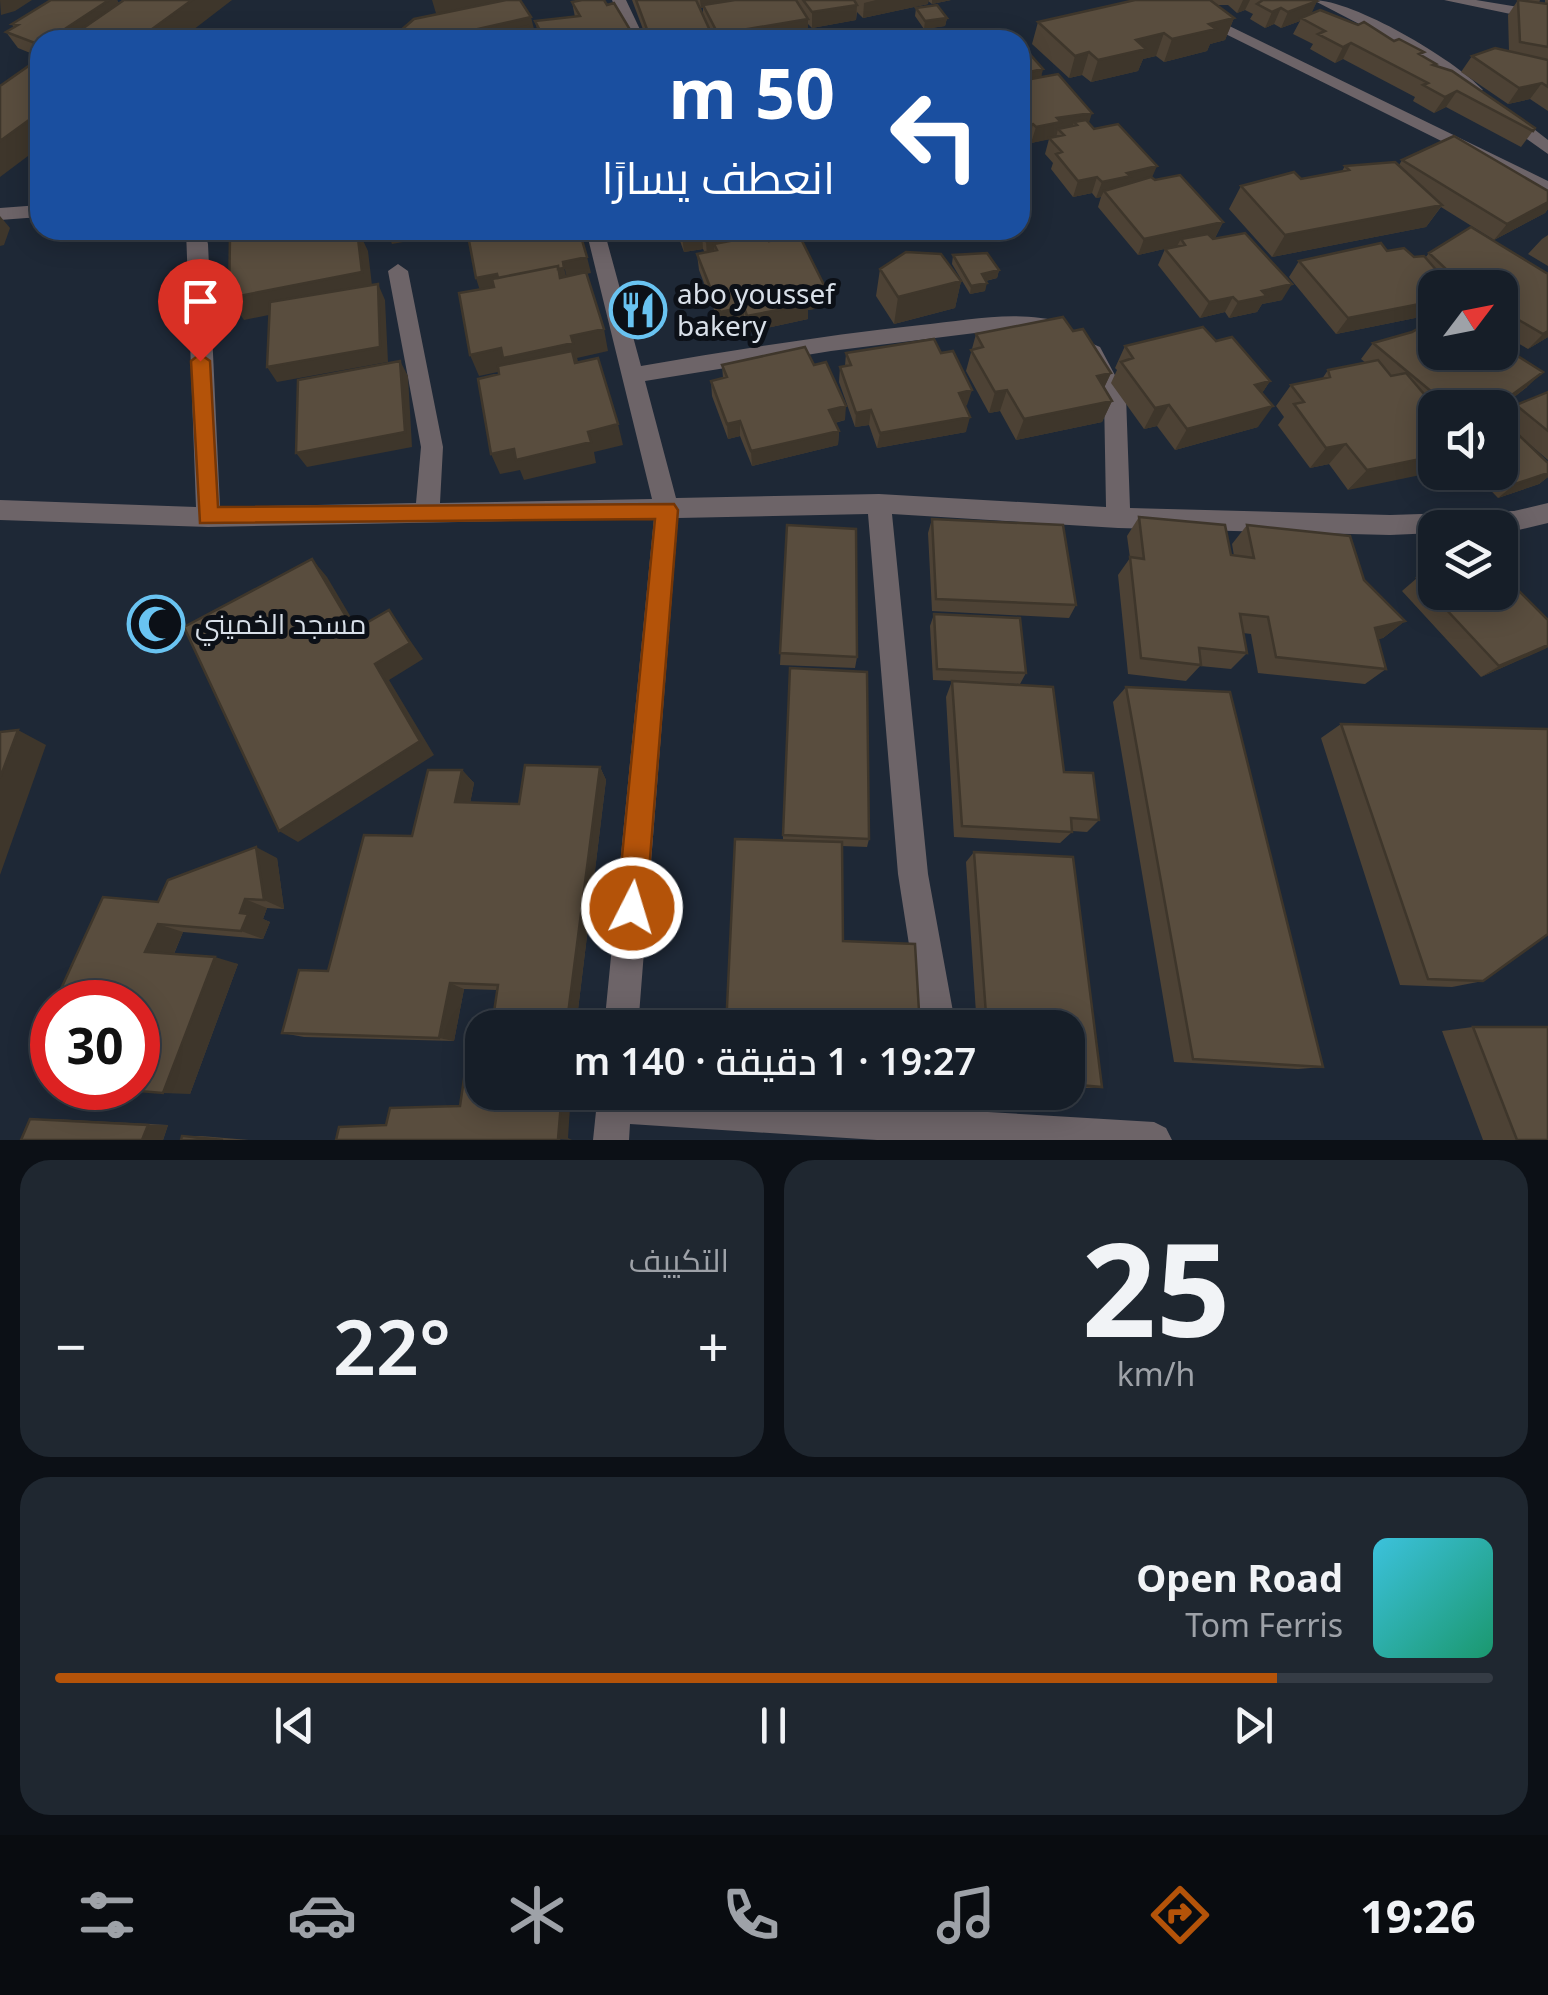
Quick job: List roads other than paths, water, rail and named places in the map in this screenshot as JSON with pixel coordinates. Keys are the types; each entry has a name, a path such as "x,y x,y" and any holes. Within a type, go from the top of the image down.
{"street":[{"path":"619,0 633,30"},
{"path":"1164,0 1548,188"},
{"path":"1320,0 1419,49 1548,149"},
{"path":"1451,0 1548,17"},
{"path":"0,214 30,212"},
{"path":"197,240 208,516"},
{"path":"598,240 667,510 623,1010"},
{"path":"398,272 432,447 427,513"},
{"path":"632,375 791,348 998,325 1047,324 1086,339 1115,396 1118,518"},
{"path":"0,510 208,516 879,504 1118,518 1390,525 1514,521 1548,514"},
{"path":"879,504 912,874 936,1010"},
{"path":"953,1110 956,1128"},
{"path":"613,1113 1154,1140"}],"place":[{"name":"abo youssef bakery","path":"638,310"},
{"name":"مسجد الخميني","path":"156,624"}]}
